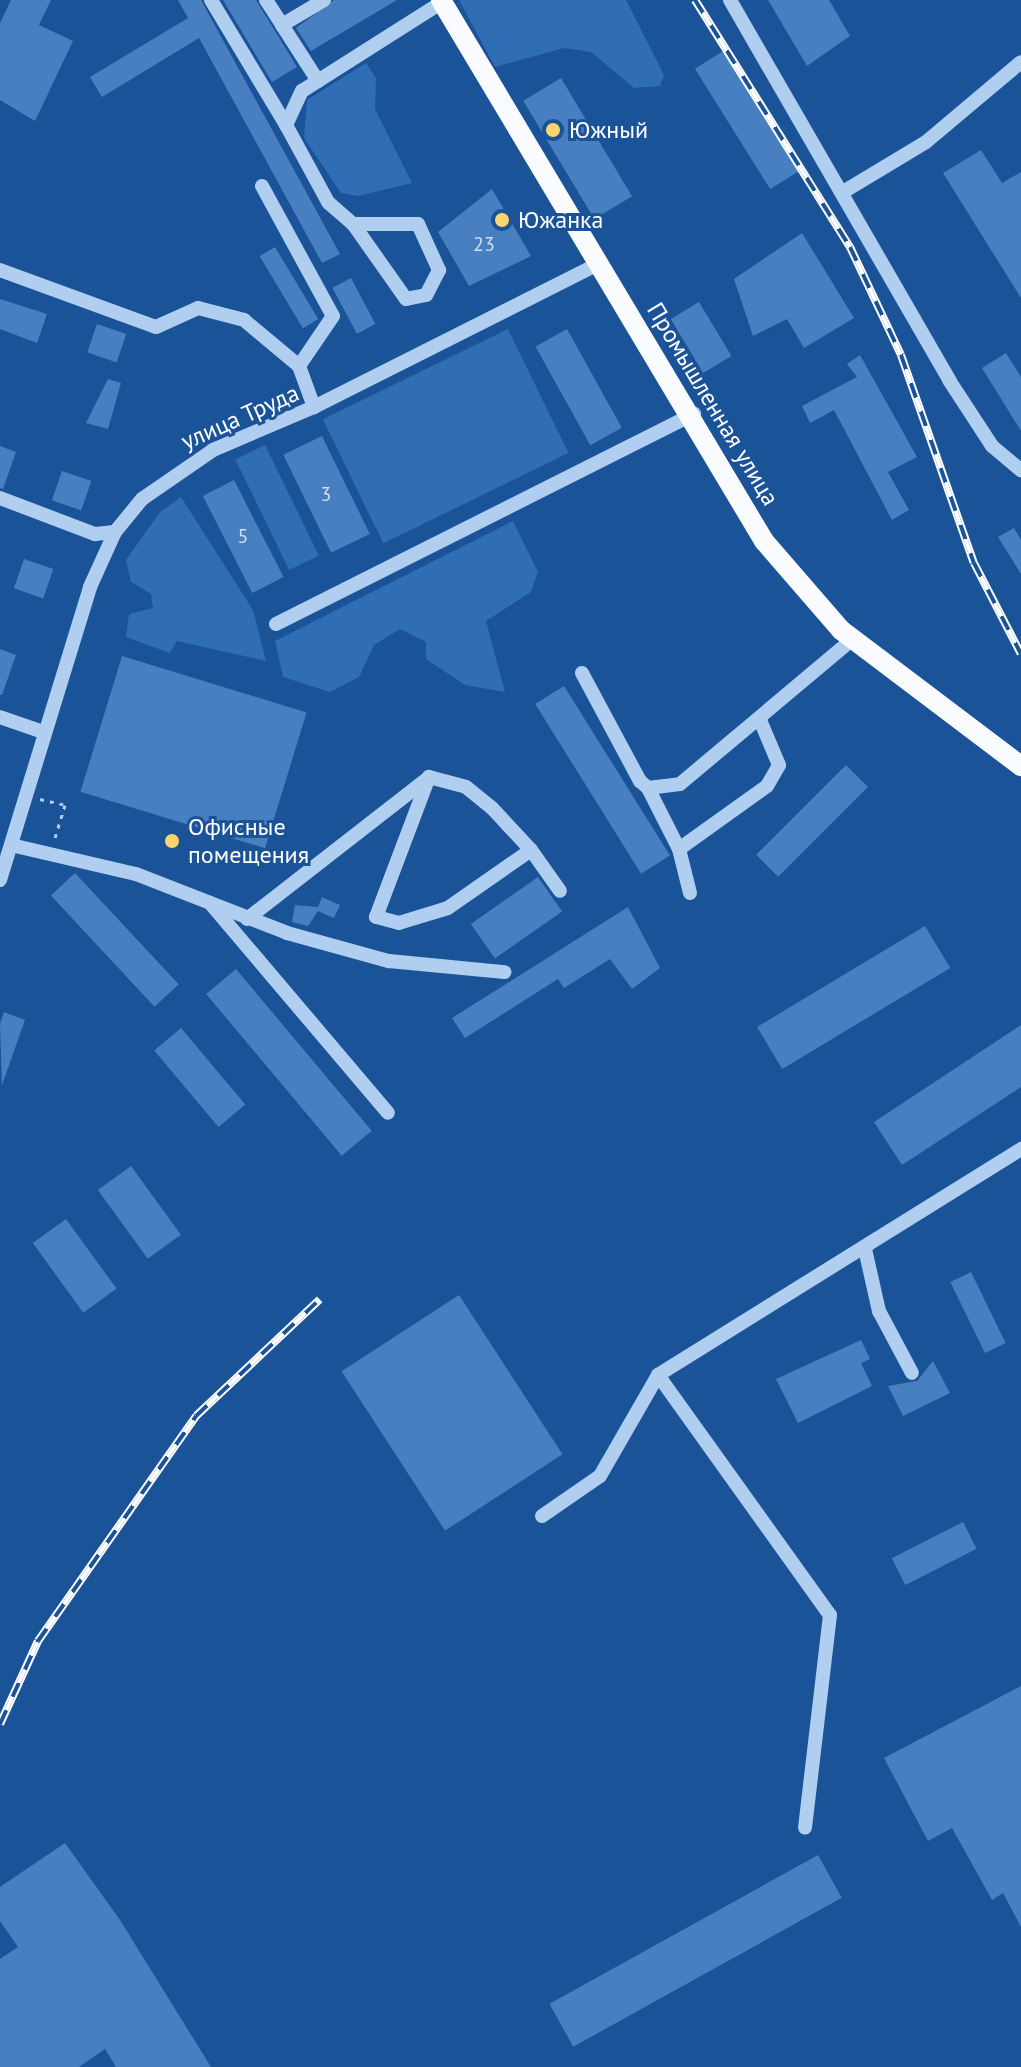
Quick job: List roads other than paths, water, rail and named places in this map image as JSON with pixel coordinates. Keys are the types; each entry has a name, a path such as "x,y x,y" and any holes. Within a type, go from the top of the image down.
{"main road":[{"name":"Промышленная улица","path":"442,1 598,264 694,414 764,541 853,639 1018,759"}],"street":[{"path":"211,0 328,202 353,224 406,299 426,295 439,270 418,224 353,224"},
{"path":"266,0 318,81"},
{"path":"282,25 324,0"},
{"path":"730,0 949,380 992,446 1021,470"},
{"path":"286,125 302,91 442,1"},
{"path":"843,192 926,142 1021,62"},
{"path":"262,186 333,316 299,366"},
{"name":"улица Труда","path":"0,880 43,732 115,532 178,469 314,407 598,264"},
{"path":"0,270 156,327 198,308 244,320 299,366 314,407"},
{"path":"276,624 694,414"},
{"path":"0,498 95,534 115,532"},
{"path":"648,788 680,784 853,639"},
{"path":"582,673 679,849 690,893"},
{"path":"0,717 43,732"},
{"path":"679,849 767,786 779,765 760,720"},
{"path":"429,777 376,917 399,923 448,908 531,850"},
{"path":"429,777 466,787 531,850 560,891"},
{"path":"247,919 429,777"},
{"path":"11,845 204,896 247,919 389,961 504,972"},
{"path":"204,896 388,1113"},
{"path":"542,1516 600,1476 658,1375 865,1249 1021,1149"},
{"path":"865,1249 879,1311 912,1373"},
{"path":"658,1375 830,1615 805,1828"}],"railway":[{"path":"695,0 850,247 901,355 974,563 1021,654"},
{"path":"0,1724 38,1641 196,1416 320,1299"}],"place":[{"name":"Южный","path":"553,130"},
{"name":"Южанка","path":"502,220"},
{"name":"Офисные помещения","path":"172,841"}]}
